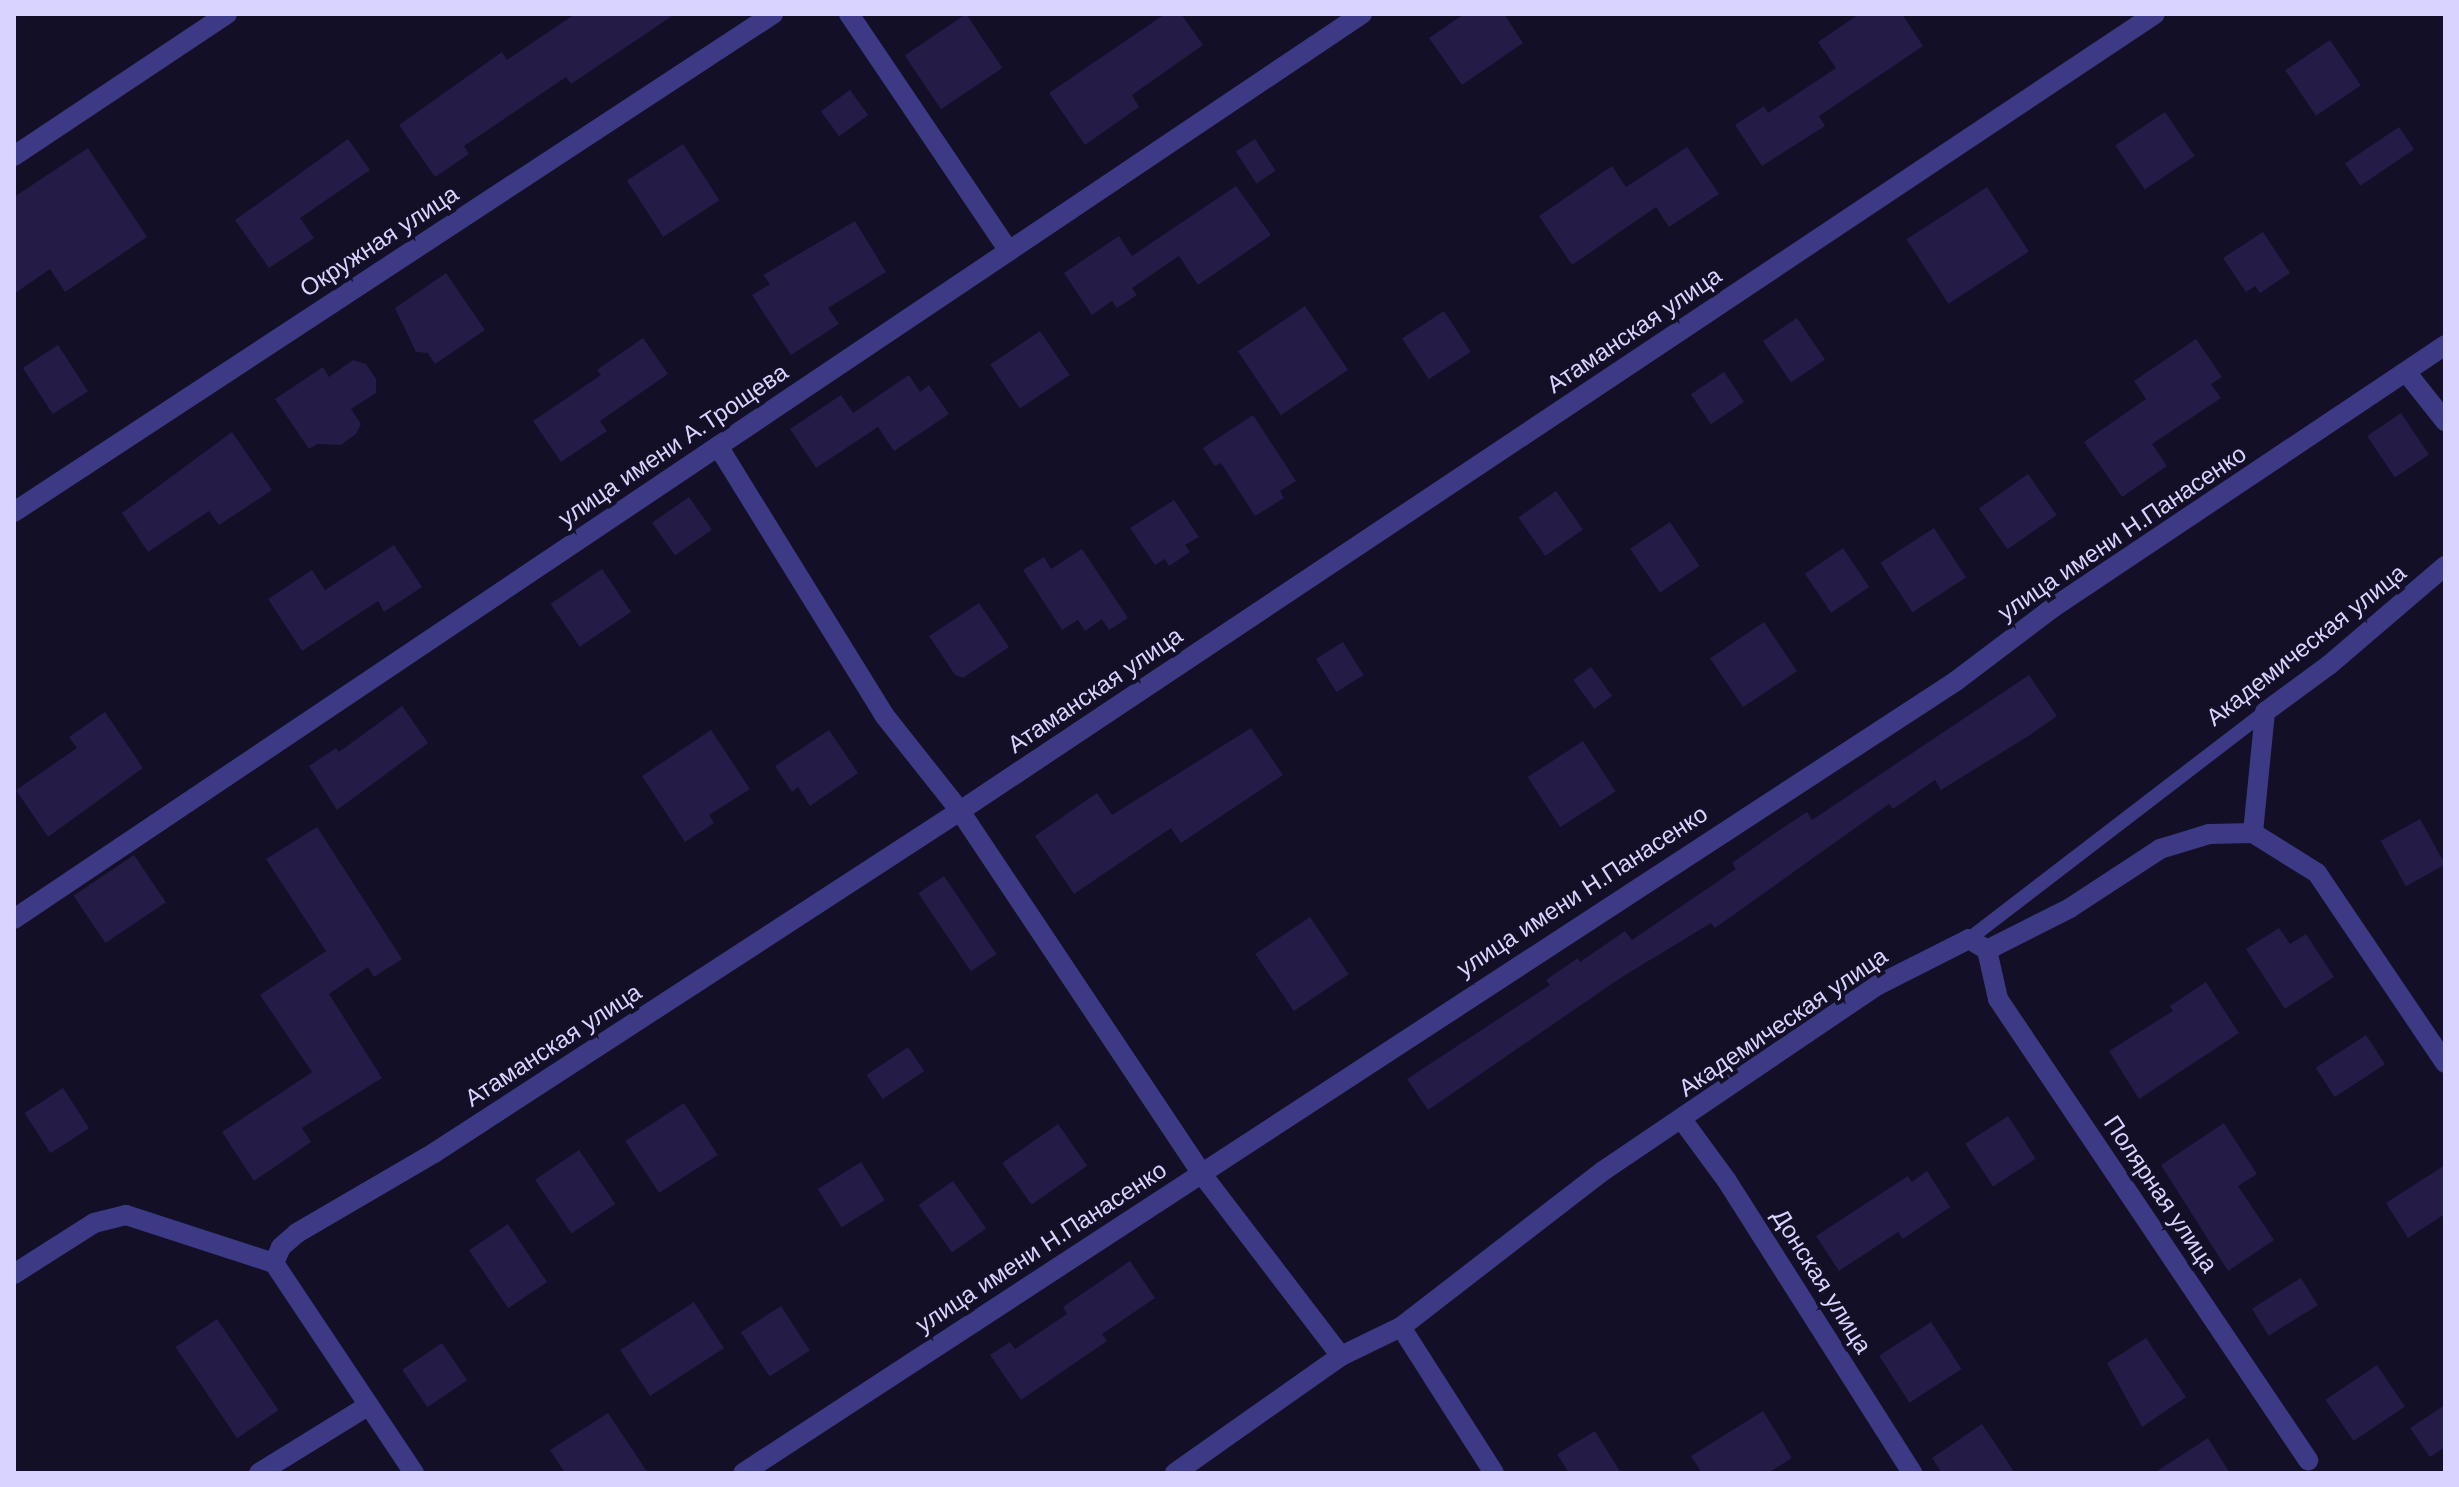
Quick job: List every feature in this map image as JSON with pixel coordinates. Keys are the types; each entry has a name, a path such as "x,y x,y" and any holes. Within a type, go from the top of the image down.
{"street":[{"path":"14,156 227,14"},
{"name":"Окружная улица","path":"14,512 773,14"},
{"path":"849,14 1008,250"},
{"name":"улица имени А.Трощева","path":"14,919 1362,14"},
{"name":"Атаманская улица","path":"274,1263 281,1247 297,1233 434,1153 960,811 2155,14"},
{"name":"улица имени Н.Панасенко","path":"743,1473 1956,681 2054,607 2445,345"},
{"path":"2406,372 2445,421"},
{"path":"718,446 884,715 960,811 1201,1173 1341,1356"},
{"name":"Академическая улица","path":"2265,712 2445,566"},
{"path":"2253,833 2265,712"},
{"path":"1969,939 1987,950 2070,908 2160,849 2209,834 2253,833 2317,873 2445,1063"},
{"name":"Академическая улица","path":"1175,1473 1341,1356 1401,1327 1603,1171 1683,1121 1876,986 1969,939"},
{"name":"Полярная улица","path":"1987,950 1998,999 2308,1460"},
{"name":"Донская улица","path":"1683,1121 1727,1181 1912,1473"},
{"path":"14,1274 94,1223 126,1215 274,1263 414,1473"},
{"path":"1401,1327 1494,1473"},
{"path":"259,1473 369,1405"}],"lane":[{"name":"Академическая улица","path":"1969,939 2265,712"}],"building":[{"path":"575,14 675,14 571,84 566,77 464,146 469,154 435,177 399,125 502,52 507,60"},
{"path":"966,14 1002,68 941,109 905,55"},
{"path":"1165,14 1181,14 1203,45 1132,95 1139,107 1085,145 1049,93"},
{"path":"1464,14 1504,14 1523,43 1462,85 1429,38"},
{"path":"1859,14 1902,14 1923,46 1819,116 1825,126 1762,166 1735,125 1764,106 1768,113 1836,68 1818,42"},
{"path":"2330,40 2361,86 2316,116 2285,70"},
{"path":"850,90 868,115 839,136 821,111"},
{"path":"2165,112 2195,156 2145,189 2115,146"},
{"path":"2399,127 2414,149 2360,186 2345,163"},
{"path":"348,139 370,170 300,218 314,238 269,268 235,220"},
{"path":"1255,139 1276,171 1256,183 1236,152"},
{"path":"683,144 719,200 663,237 627,180"},
{"path":"1687,147 1719,194 1669,227 1656,207 1572,265 1539,216 1612,166 1626,187"},
{"path":"88,148 147,237 65,292 50,269 14,294 14,197"},
{"path":"1236,186 1271,235 1198,285 1179,256 1132,288 1137,295 1117,308 1112,301 1092,315 1064,273 1119,236 1132,256"},
{"path":"1987,187 2029,252 1948,304 1906,239"},
{"path":"855,221 886,272 828,308 839,324 791,355 752,295 770,284 763,275"},
{"path":"2263,232 2290,273 2260,293 2255,286 2246,292 2223,258"},
{"path":"446,273 485,330 435,364 428,353 416,352 395,308"},
{"path":"1305,306 1348,370 1281,415 1238,351"},
{"path":"1444,311 1471,352 1429,379 1402,338"},
{"path":"1797,318 1825,359 1791,382 1763,341"},
{"path":"1040,331 1070,375 1020,408 990,365"},
{"path":"643,338 668,374 600,421 607,431 561,462 533,421 601,375 597,370"},
{"path":"2196,339 2222,377 2211,384 2221,398 2152,444 2167,466 2122,497 2084,442 2146,399 2134,381"},
{"path":"58,345 88,391 53,414 23,368"},
{"path":"353,360 366,364 376,379 376,393 351,409 361,424 356,434 341,445 317,444 309,449 275,399 323,367 329,377"},
{"path":"1724,372 1744,402 1711,424 1691,394"},
{"path":"909,375 920,392 929,385 949,414 894,451 878,427 816,468 790,429 841,395 853,413"},
{"path":"2401,413 2429,454 2395,477 2367,436"},
{"path":"1253,415 1296,481 1280,491 1284,498 1255,516 1221,463 1215,466 1203,448"},
{"path":"232,432 272,490 219,525 209,511 148,552 122,513"},
{"path":"2028,474 2057,515 2008,549 1979,508"},
{"path":"1556,491 1583,530 1545,556 1518,517"},
{"path":"689,497 712,530 675,556 652,523"},
{"path":"1174,500 1199,537 1185,545 1190,552 1169,566 1165,559 1155,565 1130,528"},
{"path":"1670,522 1700,566 1660,593 1630,549"},
{"path":"1934,528 1966,577 1912,612 1880,563"},
{"path":"394,545 422,587 384,612 378,601 302,651 268,599 312,570 325,590"},
{"path":"1843,548 1869,587 1831,613 1805,574"},
{"path":"1082,549 1128,618 1109,630 1102,619 1085,631 1078,620 1062,630 1023,570 1044,557 1051,569"},
{"path":"602,569 631,612 580,647 551,604"},
{"path":"979,603 1009,647 963,678 955,675 929,636"},
{"path":"1764,622 1797,671 1743,707 1710,658"},
{"path":"1343,642 1364,675 1337,692 1316,659"},
{"path":"1591,667 1612,696 1594,709 1573,680"},
{"path":"2029,675 2057,716 1941,790 1935,780 1893,809 1889,804 1715,928 1711,923 1622,977 1428,1110 1407,1079 1550,985 1546,980 1578,958 1580,962 1625,931 1632,940 1736,869 1732,863 1778,831 1807,812 1812,820"},
{"path":"402,706 428,743 337,810 309,766 336,748 339,752"},
{"path":"105,712 143,768 48,837 16,790 77,748 69,737"},
{"path":"1251,728 1283,775 1181,843 1171,828 1074,894 1035,836 1097,793 1112,815"},
{"path":"711,730 750,789 709,815 714,823 685,842 642,776"},
{"path":"829,730 858,773 810,806 798,787 792,792 775,766"},
{"path":"1583,741 1616,791 1560,827 1528,777"},
{"path":"2420,819 2445,865 2406,886 2381,841"},
{"path":"317,827 402,959 374,977 368,967 329,994 382,1078 302,1128 311,1142 254,1181 222,1132 312,1072 260,995 326,951 266,859"},
{"path":"134,855 166,902 105,943 73,896"},
{"path":"944,876 997,954 971,971 918,893"},
{"path":"1310,917 1349,974 1294,1011 1255,954"},
{"path":"2279,928 2290,944 2306,934 2334,977 2285,1009 2246,949"},
{"path":"2206,982 2239,1033 2139,1099 2109,1051 2173,1011 2170,1006"},
{"path":"2366,1035 2385,1064 2335,1097 2316,1068"},
{"path":"908,1047 924,1071 883,1099 867,1075"},
{"path":"63,1088 89,1128 51,1153 24,1113"},
{"path":"684,1103 718,1155 659,1193 625,1141"},
{"path":"2008,1116 2036,1159 1993,1187 1965,1144"},
{"path":"2224,1123 2257,1174 2238,1186 2274,1240 2228,1271 2161,1165"},
{"path":"1058,1124 1087,1166 1032,1205 1002,1163"},
{"path":"579,1150 615,1204 571,1234 535,1180"},
{"path":"861,1162 885,1200 842,1227 818,1189"},
{"path":"2445,1165 2445,1214 2408,1238 2386,1203"},
{"path":"1927,1171 1950,1207 1903,1239 1898,1232 1839,1271 1816,1236 1908,1176 1912,1182"},
{"path":"953,1181 986,1229 952,1253 919,1205"},
{"path":"508,1224 547,1282 508,1308 469,1250"},
{"path":"1130,1261 1155,1298 1102,1334 1107,1341 1021,1400 990,1355 1010,1342 1015,1349 1067,1314 1063,1307"},
{"path":"2301,1278 2318,1305 2269,1336 2252,1309"},
{"path":"694,1302 724,1348 650,1396 620,1350"},
{"path":"781,1306 810,1350 770,1377 741,1332"},
{"path":"217,1319 279,1410 237,1438 176,1347"},
{"path":"1931,1322 1961,1369 1910,1403 1879,1356"},
{"path":"2146,1338 2186,1397 2142,1427 2107,1363"},
{"path":"442,1343 467,1380 427,1407 402,1370"},
{"path":"2377,1365 2405,1406 2354,1441 2326,1400"},
{"path":"2445,1405 2445,1447 2430,1457 2410,1428"},
{"path":"1763,1411 1792,1458 1768,1473 1702,1473 1691,1456"},
{"path":"608,1413 648,1473 565,1473 550,1450"},
{"path":"1982,1424 2015,1473 1942,1473 1932,1458"},
{"path":"1595,1431 1621,1473 1569,1473 1557,1454"},
{"path":"2208,1438 2230,1473 2154,1473"}]}
